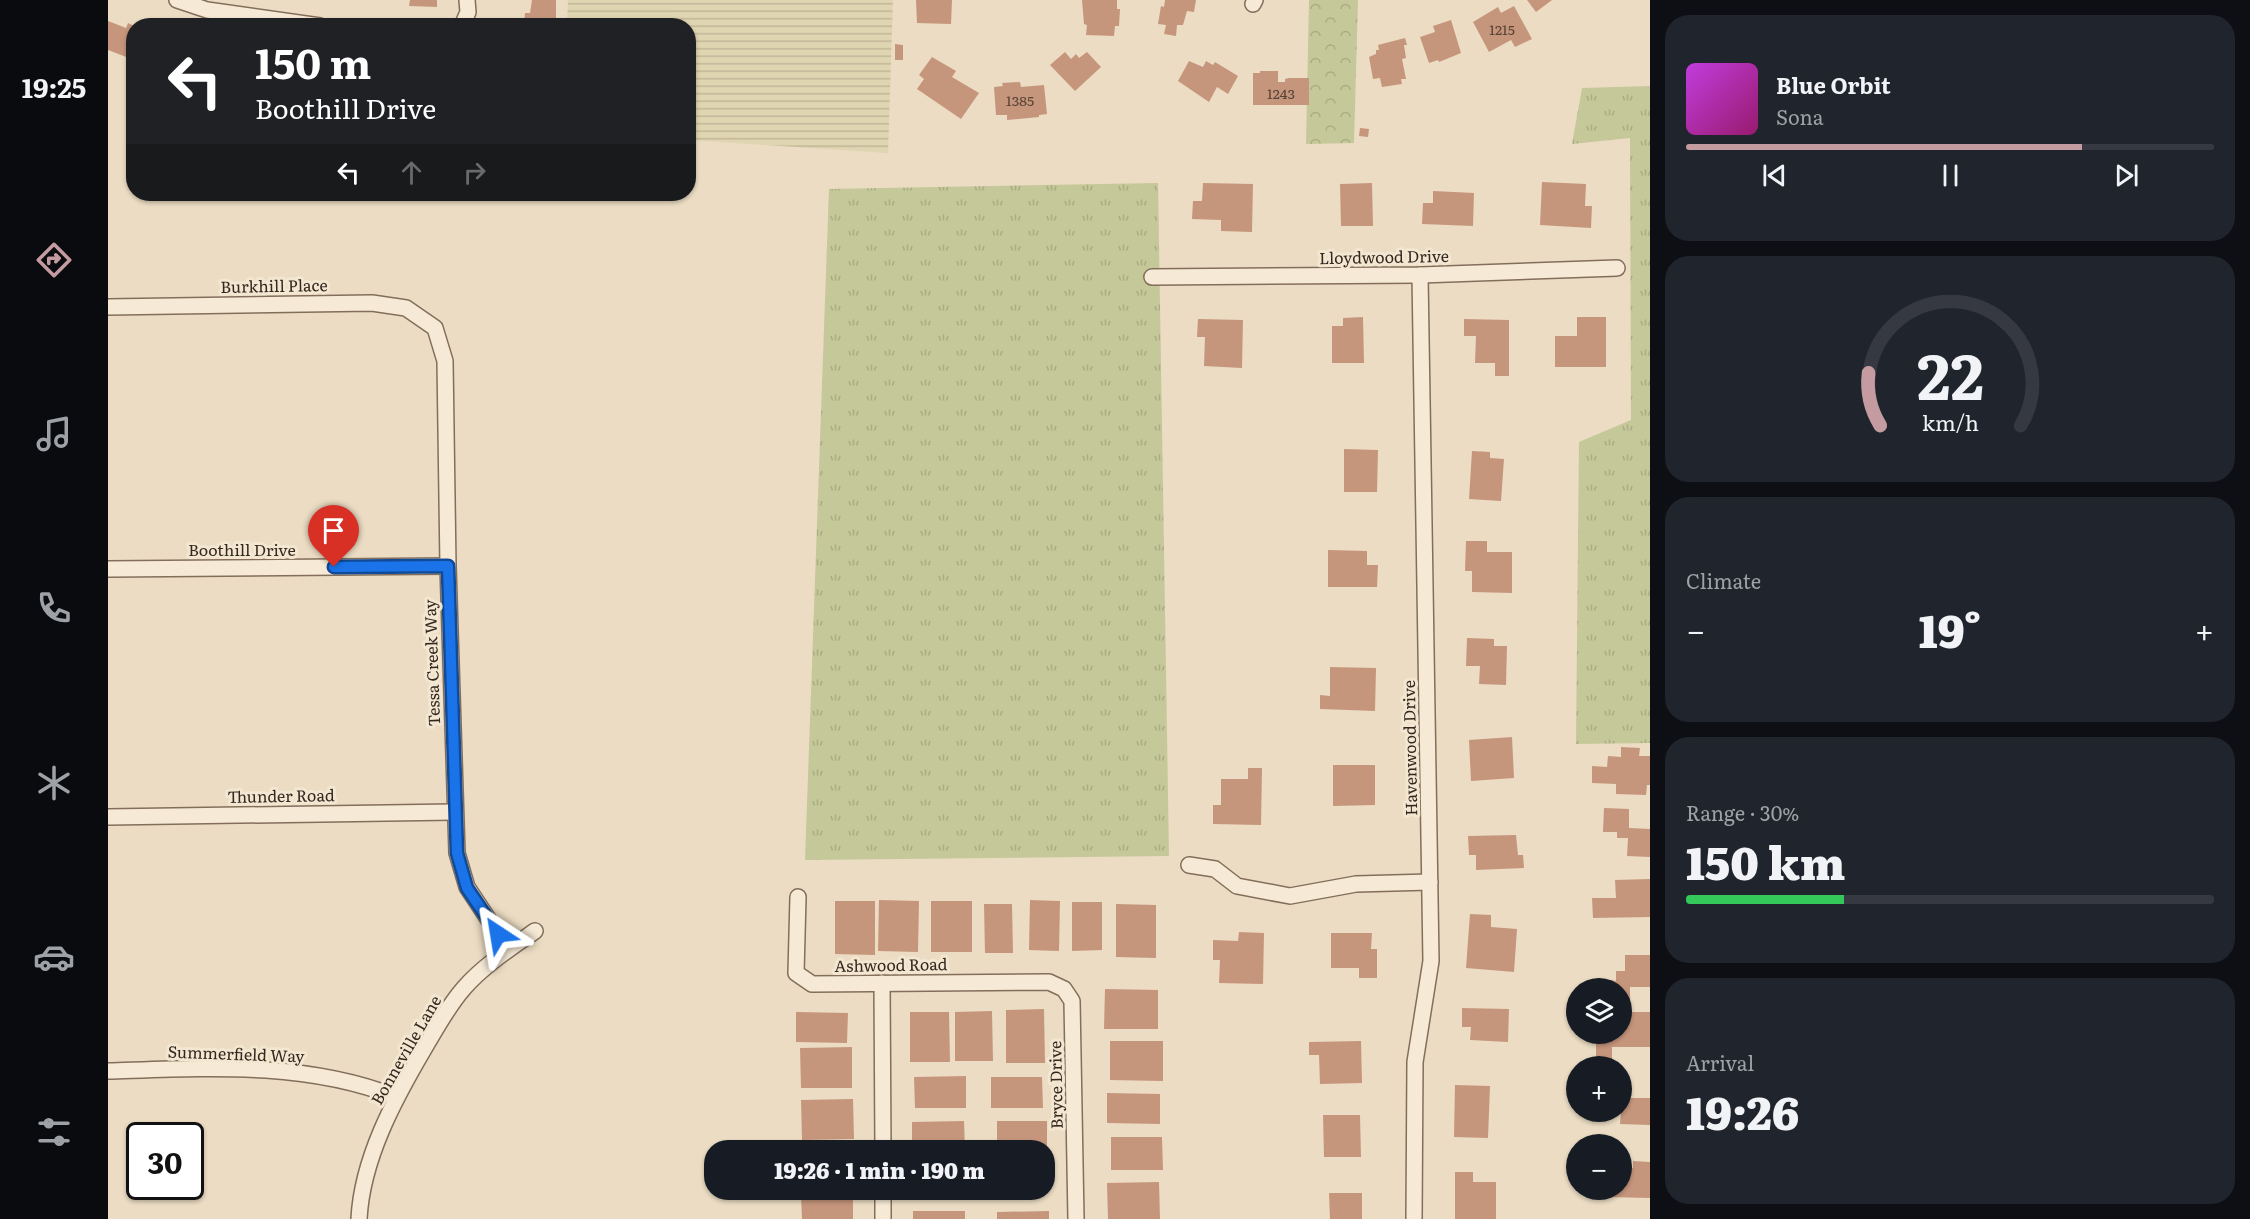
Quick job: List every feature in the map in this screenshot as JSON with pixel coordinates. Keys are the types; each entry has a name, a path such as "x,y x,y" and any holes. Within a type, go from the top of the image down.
{"street":[{"path":"177,0 207,10 264,18"},
{"path":"465,18 468,12 467,0"},
{"name":"Lloydwood Drive","path":"1152,278 1420,275 1617,268"},
{"name":"Havenwood Drive","path":"1414,1219 1415,1062 1431,961 1420,275"},
{"name":"Burkhill Place","path":"108,307 372,303 406,309 435,328"},
{"name":"Tessa Creek Way","path":"435,328 445,361 448,566 457,853 467,888 508,950"},
{"name":"Boothill Drive","path":"108,569 448,566"},
{"name":"Thunder Road","path":"108,817 454,812"},
{"path":"1189,865 1215,869 1237,886 1290,896 1356,884 1430,882"},
{"name":"Ashwood Road","path":"798,897 796,973 812,984 1049,982 1064,988"},
{"name":"Bonneville Lane","path":"359,1219 360,1202 374,1153 396,1097 435,1029 464,987 508,950 535,931"},
{"path":"882,983 883,1140"},
{"name":"Bryce Drive","path":"1064,988 1072,1001 1076,1219"},
{"name":"Summerfield Way","path":"108,1071 177,1069 288,1071 337,1078 396,1097"},
{"path":"883,1200 883,1219"}],"shaded area":[{"path":"568,0 893,0 888,153 696,140 696,18 567,18"}],"green space":[{"path":"1309,0 1358,0 1354,143 1306,144"},
{"path":"1650,86 1650,743 1576,744 1579,442 1631,420 1630,138 1572,144 1582,88"},
{"path":"1158,183 1169,856 805,860 829,189"}],"building":[{"path":"410,0 437,0 437,7 409,6"},
{"path":"532,0 556,0 556,18 525,18 525,13 530,13"},
{"path":"916,0 952,0 951,24 917,23"},
{"path":"1082,0 1117,0 1117,9 1120,9 1119,26 1115,26 1114,36 1086,35 1087,25 1084,24"},
{"path":"1165,0 1196,0 1194,12 1187,11 1183,25 1177,25 1176,36 1164,34 1166,25 1158,24 1161,6 1164,7"},
{"path":"1527,0 1552,0 1536,12"},
{"path":"1514,6 1532,39 1515,47 1511,40 1489,52 1473,22 1498,7 1501,13"},
{"path":"1451,20 1461,53 1439,62 1438,60 1429,63 1420,37 1435,32 1433,26"},
{"path":"108,21 126,28 126,57 108,50"},
{"path":"1405,38 1406,58 1402,59 1406,79 1401,79 1402,84 1382,87 1380,78 1373,79 1369,57 1379,50 1378,45"},
{"path":"895,44 903,45 903,60 895,60"},
{"path":"1065,52 1071,59 1076,54 1079,58 1087,52 1101,67 1075,91 1050,65"},
{"path":"932,57 956,71 952,77 979,93 961,119 917,89 924,79 919,75"},
{"path":"1189,61 1203,67 1206,61 1213,65 1215,62 1238,76 1228,94 1217,87 1209,102 1178,81"},
{"path":"1260,71 1278,71 1278,82 1285,82 1285,79 1289,78 1309,78 1309,105 1253,105 1253,73 1260,73"},
{"path":"1020,82 1021,87 1044,85 1047,114 1007,120 1007,115 996,115 994,87 1003,86 1002,83"},
{"path":"1360,128 1369,129 1368,137 1359,136"},
{"path":"1542,182 1586,184 1585,206 1592,206 1591,228 1540,225"},
{"path":"1203,183 1253,184 1252,232 1221,231 1221,220 1192,219 1193,201 1202,201"},
{"path":"1372,183 1373,226 1341,226 1340,184"},
{"path":"1433,191 1474,193 1473,226 1422,224 1423,203 1433,203"},
{"path":"1363,317 1364,363 1332,363 1332,326 1343,326 1343,318"},
{"path":"1577,317 1606,317 1606,367 1555,367 1555,336 1577,336"},
{"path":"1198,319 1243,320 1242,368 1204,366 1205,337 1197,337"},
{"path":"1464,319 1509,320 1509,376 1495,376 1495,363 1475,363 1476,336 1464,336"},
{"path":"1344,449 1378,450 1377,492 1344,492"},
{"path":"1472,451 1490,452 1490,458 1504,459 1501,501 1469,499"},
{"path":"1466,541 1487,541 1487,552 1512,552 1512,593 1472,592 1472,571 1465,571"},
{"path":"1328,550 1367,551 1367,565 1378,565 1377,587 1328,587"},
{"path":"1467,638 1494,639 1494,646 1507,646 1506,685 1479,684 1480,666 1466,666"},
{"path":"1330,667 1376,668 1375,711 1320,709 1320,695 1330,696"},
{"path":"1512,737 1514,778 1471,781 1469,740"},
{"path":"1621,747 1640,748 1639,756 1650,756 1650,785 1647,785 1646,795 1616,794 1616,784 1592,783 1592,766 1607,767 1608,756 1621,757"},
{"path":"1333,765 1375,765 1375,805 1333,806"},
{"path":"1248,768 1262,768 1261,825 1213,824 1213,805 1221,805 1221,779 1248,779"},
{"path":"1604,808 1629,809 1629,828 1650,829 1650,857 1627,856 1628,838 1617,838 1617,832 1603,832"},
{"path":"1516,835 1518,855 1523,855 1524,868 1476,870 1476,855 1469,855 1468,836"},
{"path":"1650,879 1650,917 1593,918 1592,898 1616,898 1615,880"},
{"path":"879,900 919,901 918,952 878,951"},
{"path":"1030,900 1060,901 1059,951 1029,950"},
{"path":"835,901 875,901 875,955 835,954"},
{"path":"931,901 972,901 972,952 931,952"},
{"path":"1072,902 1102,902 1102,950 1072,951"},
{"path":"984,904 1012,904 1013,953 985,953"},
{"path":"1116,904 1156,905 1156,958 1116,957"},
{"path":"1470,914 1491,915 1491,927 1517,929 1514,972 1466,968"},
{"path":"1239,932 1264,933 1263,984 1219,983 1220,960 1213,960 1213,940 1238,941"},
{"path":"1331,933 1372,933 1371,949 1377,949 1377,978 1359,978 1359,968 1331,968"},
{"path":"1625,955 1650,955 1650,987 1632,987 1632,978 1616,978 1616,971 1625,971"},
{"path":"1105,989 1158,990 1158,1029 1104,1029"},
{"path":"1462,1008 1509,1009 1508,1042 1470,1040 1471,1027 1462,1027"},
{"path":"1044,1009 1045,1063 1006,1063 1006,1010"},
{"path":"992,1011 993,1061 955,1061 955,1012"},
{"path":"796,1012 848,1013 847,1043 796,1042"},
{"path":"910,1012 949,1012 950,1062 910,1062"},
{"path":"1632,1012 1650,1012 1650,1047 1612,1047 1612,1056 1596,1056 1596,1044 1632,1044"},
{"path":"1110,1041 1163,1041 1163,1081 1110,1080"},
{"path":"1361,1041 1362,1083 1320,1084 1319,1055 1309,1055 1309,1042"},
{"path":"852,1047 852,1088 801,1088 800,1048"},
{"path":"966,1076 966,1108 915,1108 914,1077"},
{"path":"991,1077 1042,1077 1043,1108 991,1108"},
{"path":"1455,1085 1490,1086 1488,1138 1454,1137"},
{"path":"1107,1093 1160,1094 1160,1124 1107,1123"},
{"path":"1632,1098 1650,1098 1650,1125 1620,1124 1620,1122 1632,1122"},
{"path":"853,1099 854,1139 802,1140 801,1100"},
{"path":"1323,1115 1360,1115 1361,1157 1324,1157"},
{"path":"964,1121 965,1140 912,1140 912,1122"},
{"path":"997,1121 1047,1121 1047,1140 997,1140"},
{"path":"1111,1137 1162,1137 1163,1170 1111,1170"},
{"path":"1633,1161 1650,1162 1650,1198 1632,1198"},
{"path":"1455,1172 1473,1172 1473,1182 1496,1182 1496,1219 1455,1219"},
{"path":"1159,1182 1160,1219 1108,1219 1107,1183"},
{"path":"1329,1193 1362,1193 1362,1219 1330,1219"},
{"path":"801,1200 853,1200 853,1219 802,1219"},
{"path":"913,1211 965,1211 965,1219 913,1219"},
{"path":"1049,1211 1049,1219 997,1219 997,1212"}],"route":[{"path":"334,567 448,566 457,853 467,888 498,934"}]}
